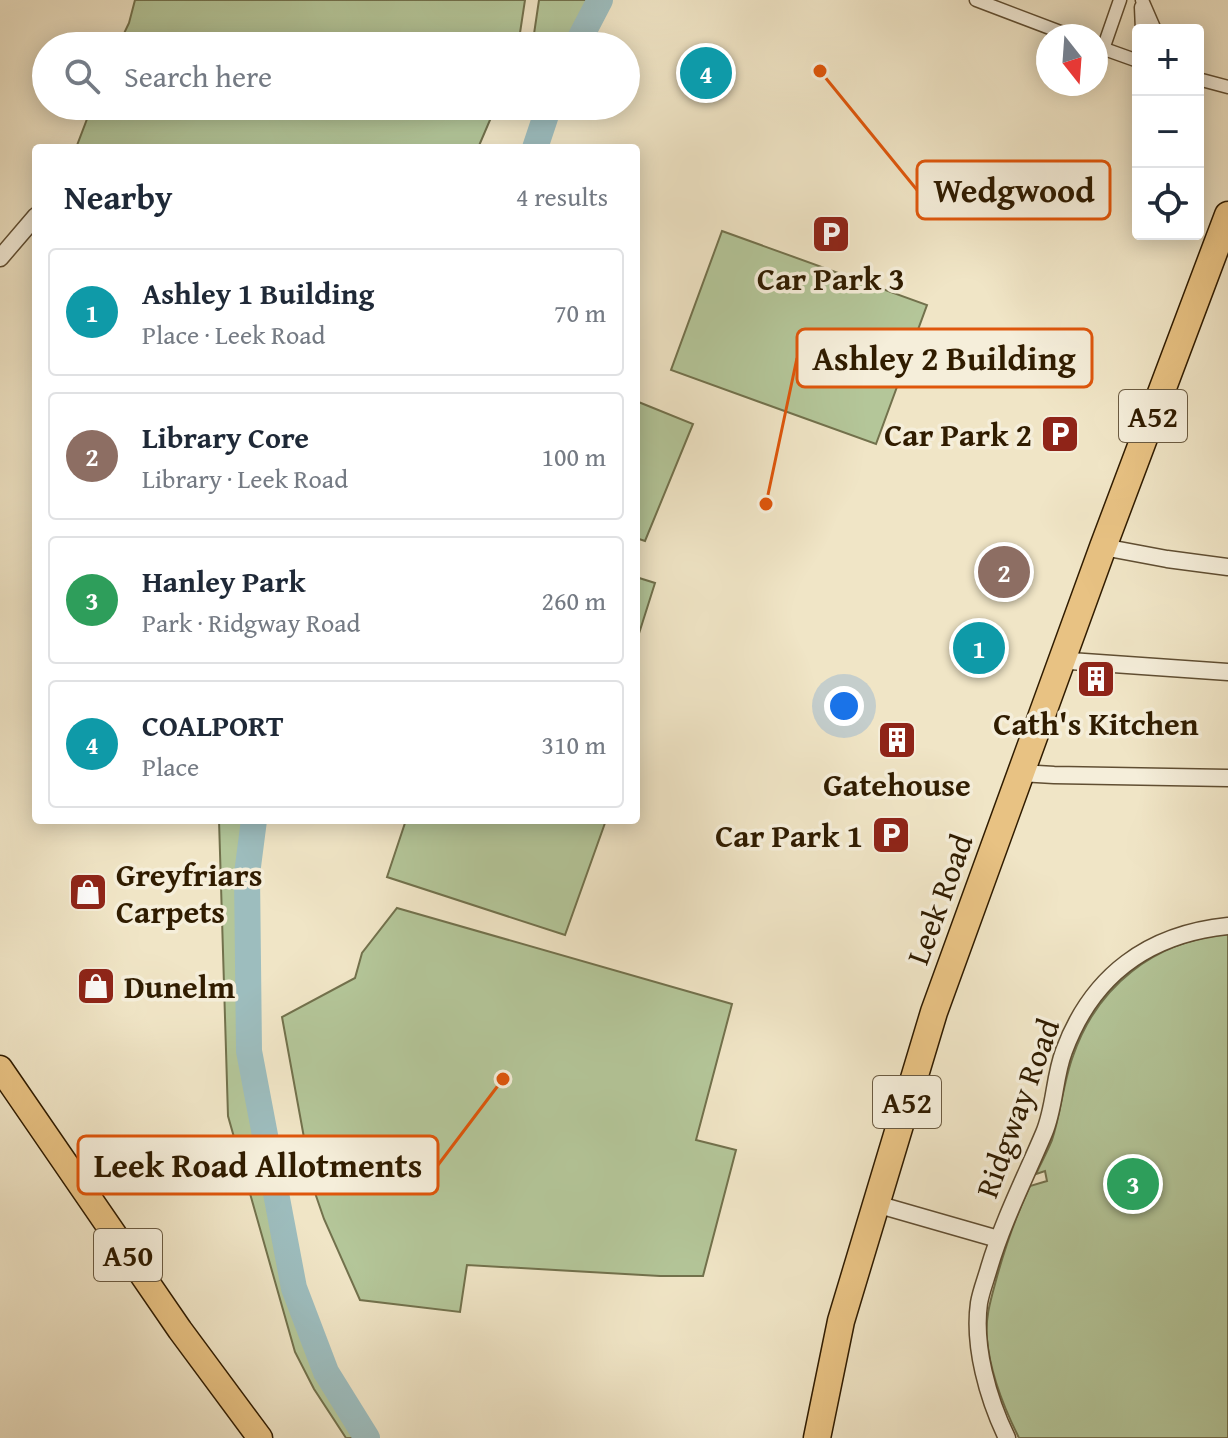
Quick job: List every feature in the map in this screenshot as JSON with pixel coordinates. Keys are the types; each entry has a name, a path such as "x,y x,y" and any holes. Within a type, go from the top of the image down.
{"highway":[{"name":"Leek Road","path":"817,1438 841,1321 934,1012 1228,215"}],"main road":[{"name":"A50","path":"0,1068 180,1330 260,1438"}],"street":[{"path":"976,0 1039,24"},
{"path":"1108,29 1120,0"},
{"path":"1141,0 1152,24"},
{"path":"1141,0 1142,24"},
{"path":"1148,16 1156,24"},
{"path":"1108,51 1132,59"},
{"path":"1204,71 1222,85"},
{"path":"0,258 32,221"},
{"path":"1103,547 1228,567"},
{"path":"1064,659 1228,672"},
{"path":"1020,773 1228,778"},
{"name":"Ridgway Road","path":"1007,1438 995,1409 978,1346 979,1300 998,1239 1046,1129 1063,1053 1079,1018 1102,984 1128,961 1166,941 1207,928 1228,926"},
{"path":"876,1204 998,1239"}],"green space":[{"path":"135,0 525,0 520,32 125,32"},
{"path":"539,0 594,0 579,32 534,32"},
{"path":"87,120 490,120 480,144 78,144"},
{"path":"722,231 927,305 876,444 671,370"},
{"path":"640,403 693,424 645,541 640,539"},
{"path":"640,578 655,583 640,630"},
{"path":"219,824 246,824 238,969 241,1044 253,1130 300,1325 314,1360 363,1438 346,1438 314,1389 295,1352 228,1116"},
{"path":"405,824 605,824 565,935 387,877"},
{"path":"397,908 732,1004 696,1140 736,1150 703,1276 467,1265 460,1312 360,1300 313,1187 282,1017 355,978 362,953"},
{"path":"1228,934 1228,1438 1019,1438 994,1377 987,1339 987,1318 1002,1259 1030,1186 1047,1181 1045,1171 1036,1174 1052,1140 1073,1056 1097,1008 1132,971 1176,946"}],"water":[{"path":"594,0 607,0 588,32 577,32"}],"waterway":[{"path":"583,32 600,0"},
{"path":"536,144 544,120"},
{"path":"253,824 247,874 249,1051 294,1288 326,1372 367,1438"}],"place":[{"name":"Wedgwood","path":"820,71"},
{"name":"COALPORT","path":"706,73"},
{"name":"Car Park 3","path":"831,234"},
{"name":"Car Park 2","path":"1060,434"},
{"name":"Ashley 2 Building","path":"766,504"},
{"name":"Library Core","path":"1004,572"},
{"name":"Ashley 1 Building","path":"979,648"},
{"name":"Cath's Kitchen","path":"1096,679"},
{"name":"Gatehouse","path":"897,740"},
{"name":"Car Park 1","path":"891,835"},
{"name":"Greyfriars Carpets","path":"88,892"},
{"name":"Dunelm","path":"96,986"},
{"name":"Leek Road Allotments","path":"503,1079"},
{"name":"Hanley Park","path":"1133,1184"}]}
